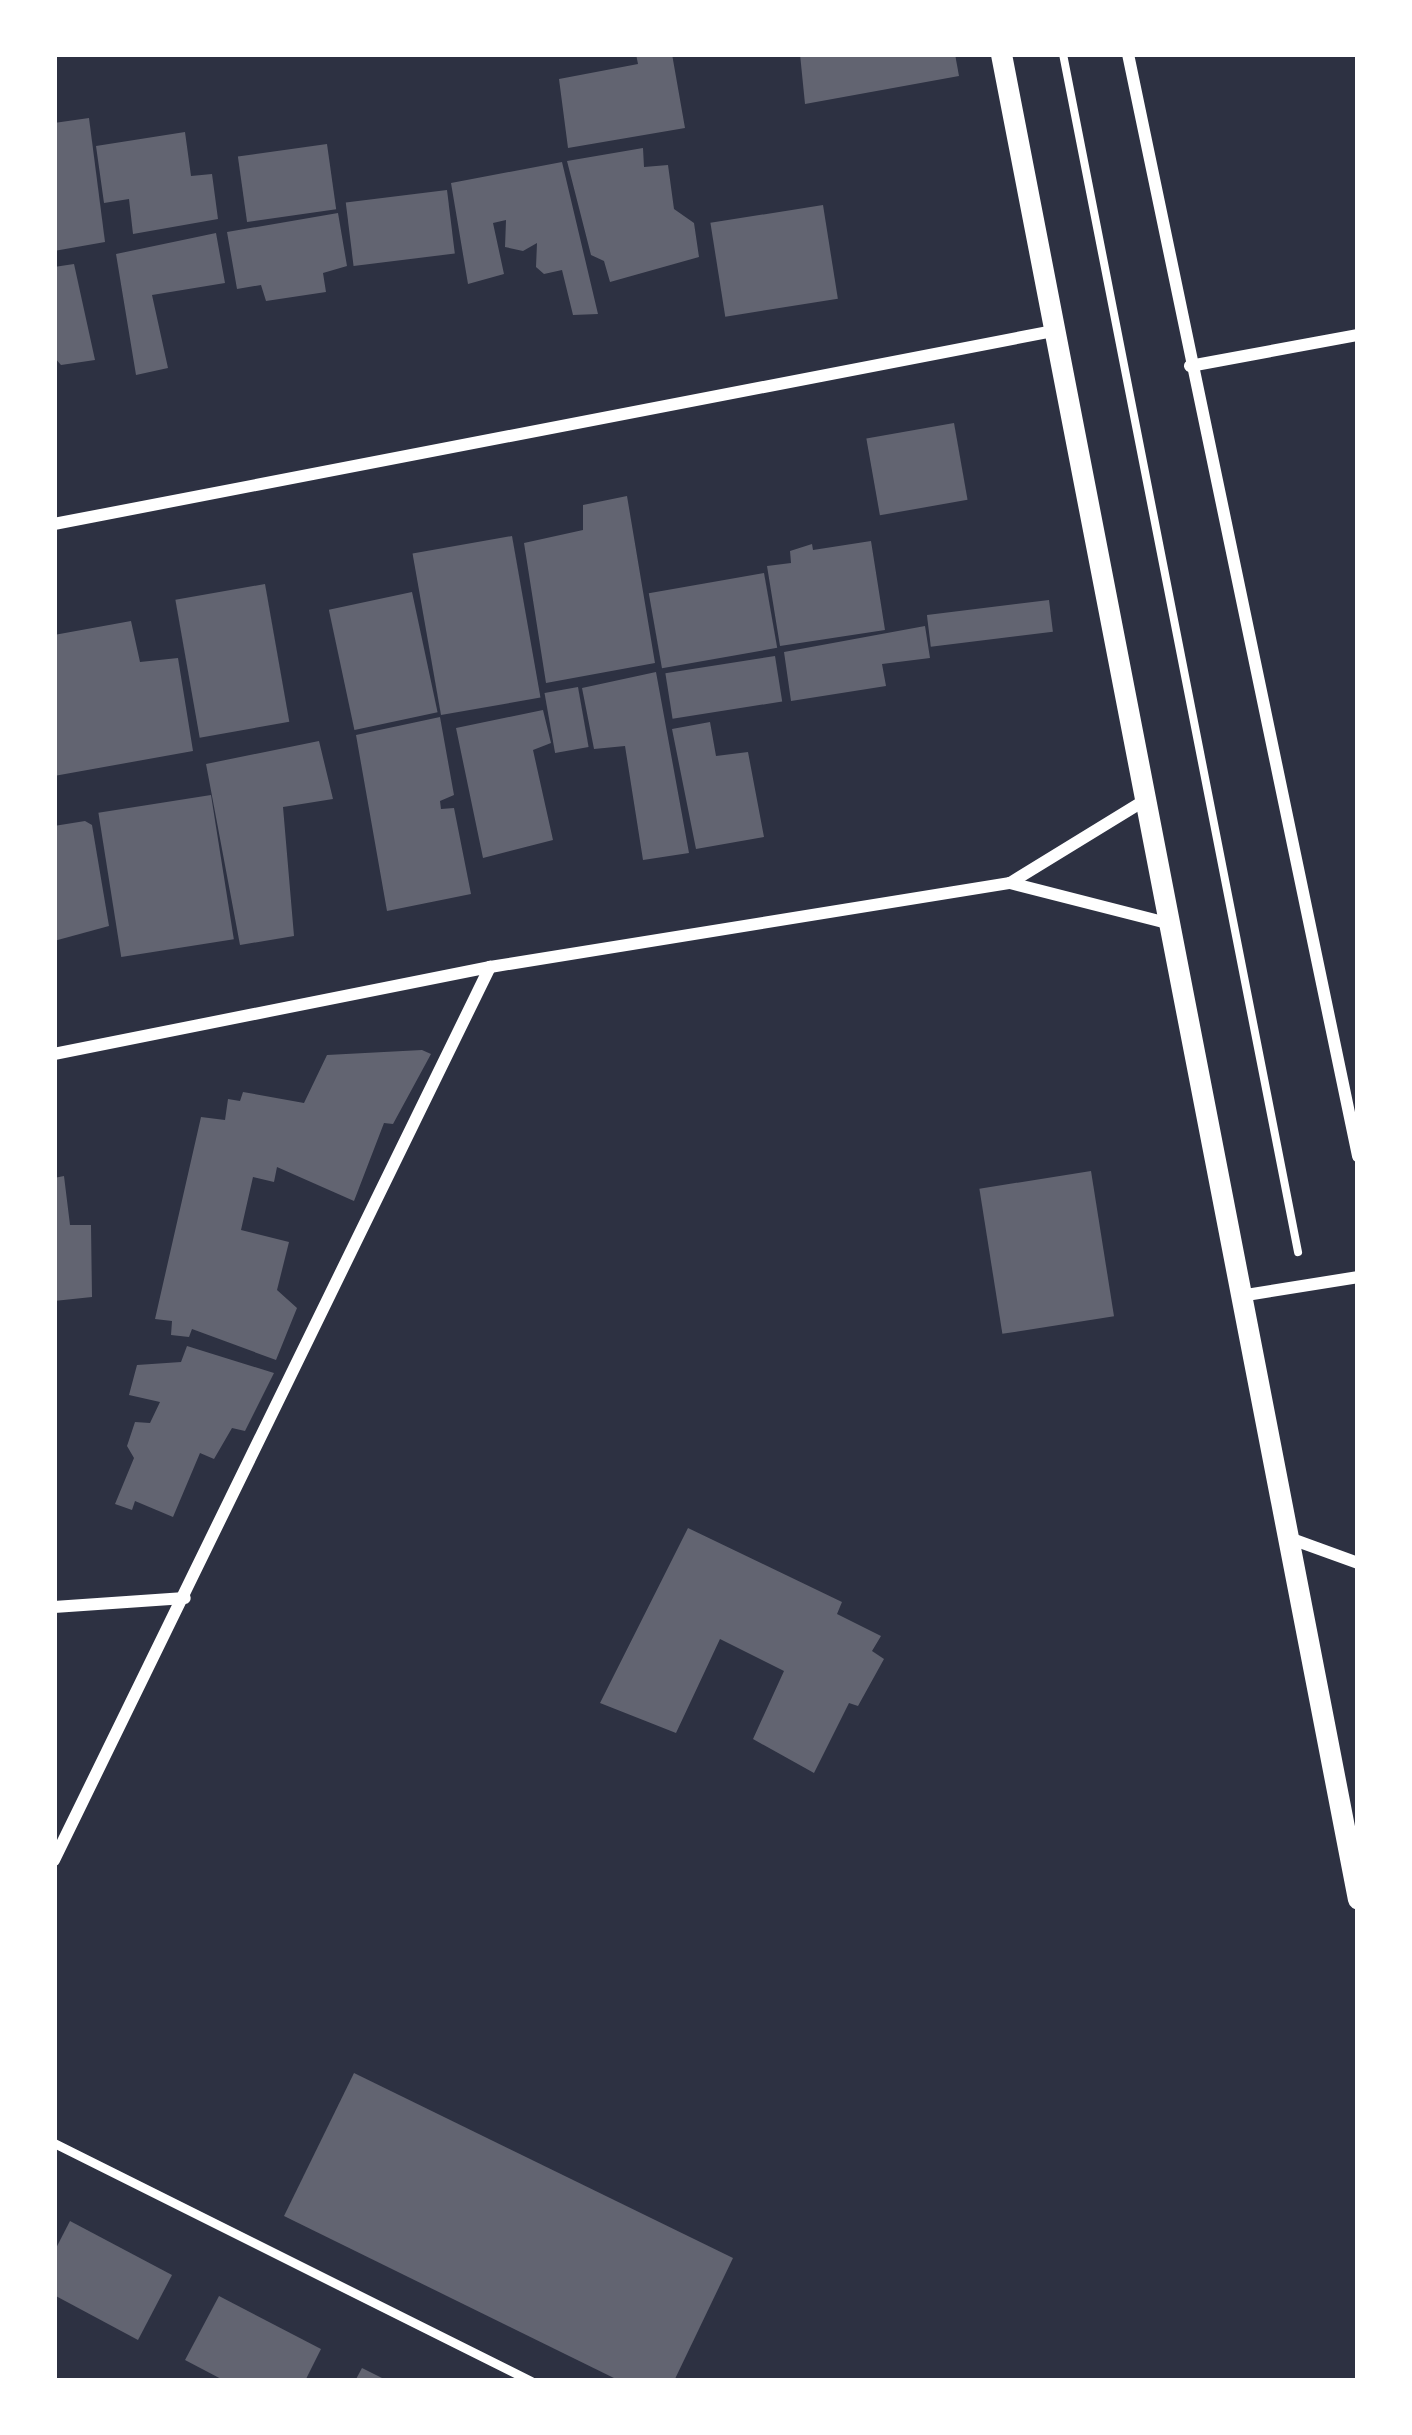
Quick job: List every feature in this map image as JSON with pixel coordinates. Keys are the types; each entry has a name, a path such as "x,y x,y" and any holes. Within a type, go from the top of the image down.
{"street":[{"path":"1001,54 1358,1899"},
{"path":"1128,54 1358,1156"},
{"path":"54,524 1054,331"},
{"path":"1190,366 1358,335"},
{"path":"54,1054 490,967 1010,883 1144,801"},
{"path":"1010,883 1167,923"},
{"path":"54,1860 490,967"},
{"path":"1240,1296 1358,1277"},
{"path":"1288,1537 1358,1563"},
{"path":"54,1607 185,1598"}],"lane":[{"path":"54,2143 531,2381"}],"path":[{"path":"1063,54 1296,1252 1317,1249"}],"building":[{"path":"636,54 672,54 685,128 568,148 559,79 638,64"},
{"path":"800,54 955,54 959,76 805,104"},
{"path":"89,118 105,242 54,251 54,123"},
{"path":"185,132 191,176 212,174 218,219 133,234 129,199 104,203 96,146"},
{"path":"327,144 336,209 247,222 238,157"},
{"path":"643,148 644,167 668,165 674,209 694,223 699,257 610,282 604,261 591,255 567,161"},
{"path":"562,162 598,314 573,315 562,270 544,274 536,267 537,243 523,251 505,247 506,220 493,223 504,274 468,284 451,183"},
{"path":"447,190 455,254 354,266 346,202"},
{"path":"823,205 838,299 725,317 710,223"},
{"path":"338,213 347,266 323,273 326,292 266,301 261,285 237,289 227,232"},
{"path":"216,233 225,283 152,295 168,368 136,375 116,254"},
{"path":"74,264 95,360 61,365 54,357 54,267"},
{"path":"954,423 968,500 880,515 866,438"},
{"path":"627,496 655,663 546,683 524,543 583,530 583,505"},
{"path":"512,536 540,698 441,715 413,554"},
{"path":"871,541 885,630 780,646 767,566 791,563 790,551 812,544 813,550"},
{"path":"764,573 777,648 662,668 649,593"},
{"path":"265,584 289,722 200,738 175,600"},
{"path":"412,592 438,712 354,730 329,610"},
{"path":"1049,600 1053,632 931,647 927,615"},
{"path":"131,621 140,662 178,658 193,751 54,776 54,635"},
{"path":"925,626 930,658 882,664 886,686 791,701 784,652"},
{"path":"775,656 782,701 673,719 665,673"},
{"path":"656,672 689,853 643,860 625,746 594,749 582,688"},
{"path":"578,687 589,747 555,753 545,693"},
{"path":"543,710 551,743 533,750 553,840 483,858 456,728"},
{"path":"440,717 454,795 440,801 441,809 454,808 471,894 387,911 356,735"},
{"path":"710,722 716,756 748,752 764,837 696,849 672,729"},
{"path":"319,741 333,799 283,807 294,936 240,945 206,764"},
{"path":"211,795 234,939 121,957 98,813"},
{"path":"85,821 92,825 109,926 54,941 54,826"},
{"path":"422,1050 431,1054 393,1124 384,1123 354,1201 277,1167 274,1182 253,1177 241,1230 289,1242 277,1290 297,1308 276,1360 192,1329 189,1337 171,1335 172,1321 155,1319 201,1117 225,1120 228,1099 240,1101 243,1092 304,1103 327,1055"},
{"path":"1091,1171 1114,1316 1002,1334 979,1189"},
{"path":"64,1176 70,1225 91,1225 92,1297 54,1301 54,1178"},
{"path":"187,1346 274,1373 245,1431 232,1428 214,1459 200,1453 173,1517 135,1501 132,1510 115,1504 134,1458 127,1446 135,1422 150,1423 160,1402 129,1395 137,1365 181,1362"},
{"path":"688,1528 842,1602 837,1614 881,1636 872,1651 884,1659 858,1706 849,1703 814,1773 753,1739 784,1671 720,1639 676,1733 600,1703"},
{"path":"354,2073 733,2258 674,2381 620,2381 284,2216"},
{"path":"70,2221 172,2275 138,2340 54,2295 54,2252"},
{"path":"219,2296 321,2349 305,2381 225,2381 185,2360"},
{"path":"362,2368 388,2381 355,2381"}]}
